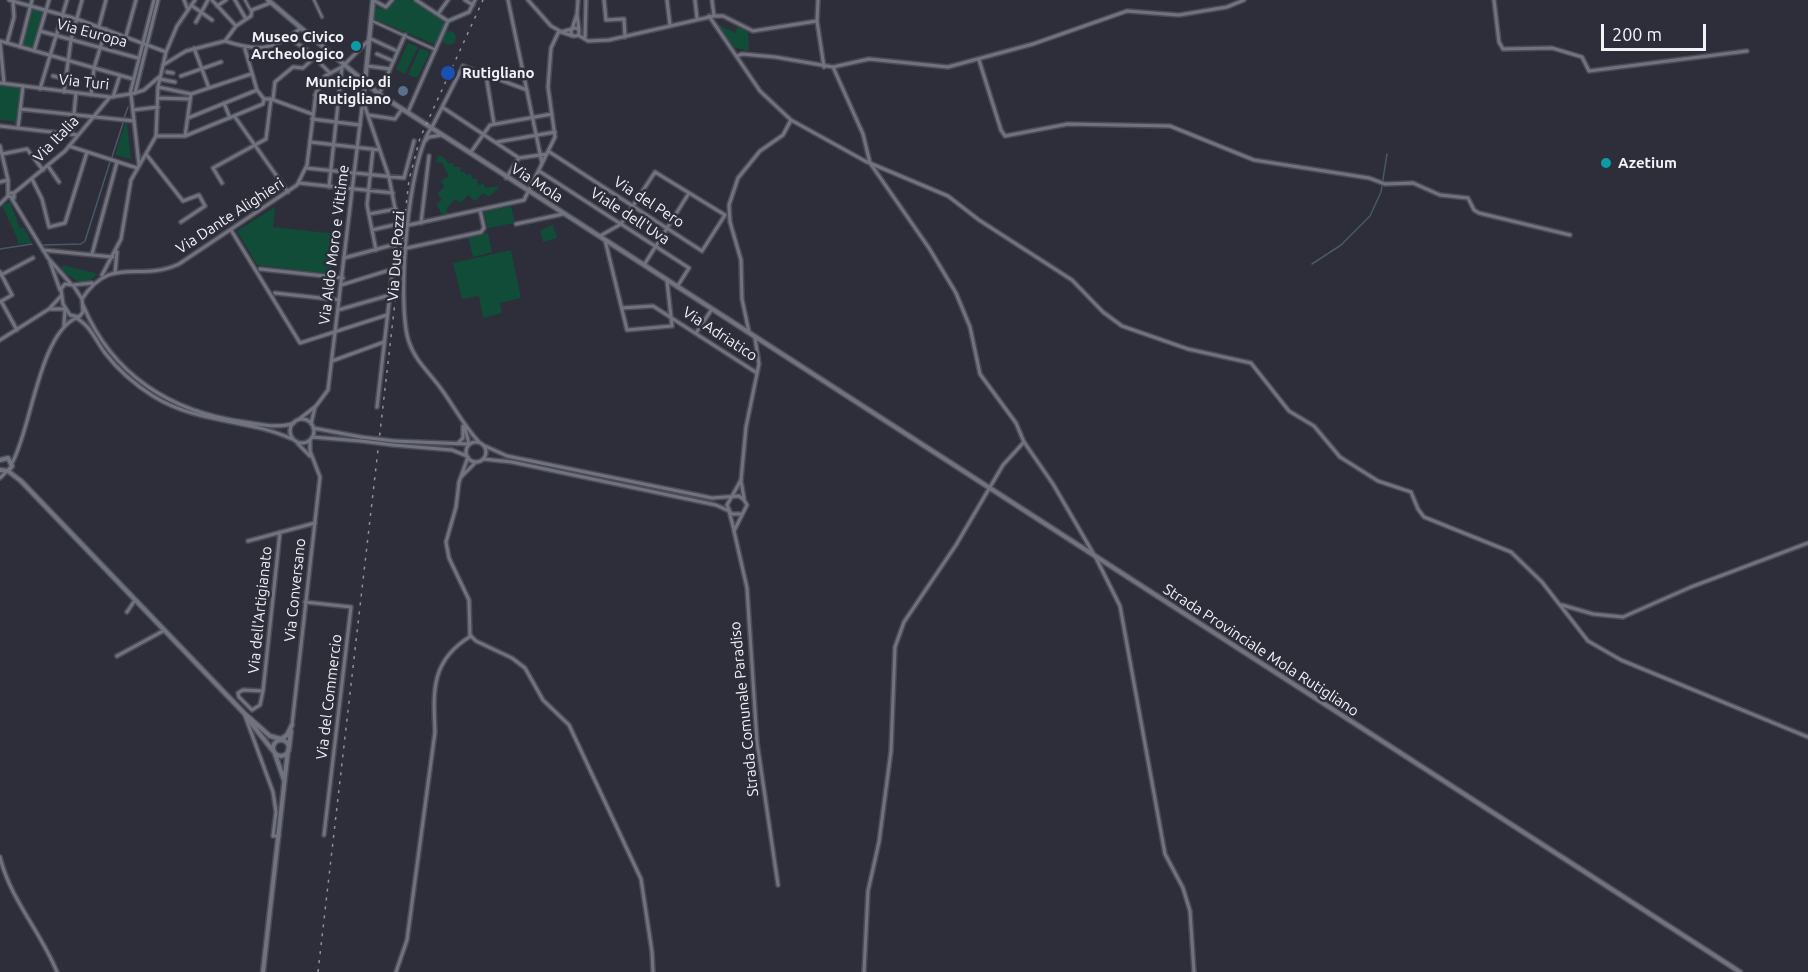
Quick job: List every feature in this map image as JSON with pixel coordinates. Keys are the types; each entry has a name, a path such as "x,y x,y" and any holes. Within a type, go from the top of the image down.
{"main road":[{"path":"365,83 373,0"},
{"name":"Via Mola","path":"269,2 379,94 770,347"},
{"name":"Strada Provinciale Mola Rutigliano","path":"770,347 1740,972"},
{"path":"2,458 12,465 21,481"},
{"path":"7,472 12,465"},
{"path":"0,470 21,481 244,713 270,736 285,742 288,750"},
{"path":"244,713 274,752 282,769 284,788"},
{"path":"274,752 273,745 287,735 292,725"},
{"path":"263,972 292,725"},
{"path":"274,752 281,756 288,750"}],"street":[{"path":"9,0 99,26 166,52"},
{"path":"20,47 32,0"},
{"path":"34,51 49,0"},
{"path":"40,88 67,0"},
{"path":"64,92 71,40 82,0"},
{"path":"99,26 106,0"},
{"path":"126,36 136,0"},
{"path":"132,94 156,0"},
{"path":"184,0 188,10"},
{"path":"113,273 131,180 156,136 158,87 164,70 166,52 177,26 195,0"},
{"path":"195,22 210,0 236,26"},
{"path":"217,6 226,0"},
{"path":"235,0 246,19"},
{"path":"225,41 236,26 251,16 245,0"},
{"path":"314,0 322,16"},
{"path":"373,0 386,7 393,0"},
{"path":"416,0 448,21"},
{"path":"438,14 448,0"},
{"path":"465,0 473,5"},
{"path":"408,112 448,21 469,12 475,0"},
{"path":"508,0 542,163"},
{"path":"528,0 560,32 598,41 625,38 709,16 723,16 753,31 817,21"},
{"path":"578,0 578,35"},
{"path":"585,38 586,0"},
{"path":"604,0 606,20 624,19 625,38"},
{"path":"668,0 670,25"},
{"path":"695,0 697,18"},
{"path":"712,0 714,16"},
{"path":"818,0 817,21 824,66"},
{"path":"737,56 742,54 775,57 832,67 865,59 944,67 979,60 1076,31 1127,11 1179,15 1231,6 1244,0"},
{"path":"1494,0 1498,42 1503,49 1557,49 1582,57 1589,71 1747,51"},
{"path":"7,44 14,17 13,1"},
{"path":"251,11 269,2"},
{"path":"191,5 212,20"},
{"path":"573,36 572,29 577,14"},
{"path":"709,16 763,95 791,120 870,163 948,196 979,220 1072,280 1103,312 1122,326 1188,349 1251,363 1289,411 1314,426 1340,457 1378,481 1411,492 1424,517 1511,552 1560,604 1588,641 1621,660 1808,737"},
{"path":"370,20 436,50"},
{"path":"164,70 194,48 225,41 245,48 259,48 288,38 301,28"},
{"path":"91,95 94,68 106,29"},
{"path":"409,225 524,200 555,137 548,87 551,48 560,32 579,30"},
{"name":"Via Europa","path":"40,31 138,58"},
{"path":"379,94 405,35"},
{"path":"288,38 315,57 330,73"},
{"path":"368,39 397,51"},
{"name":"Via Dante Alighieri","path":"102,275 169,268 192,256 299,183 306,168 315,95 323,79 343,66 368,39"},
{"path":"2,83 0,42 133,79"},
{"path":"138,166 132,94 133,79 144,43"},
{"path":"194,48 209,88"},
{"path":"156,136 185,136 263,105 264,99 257,90 251,74 245,48"},
{"path":"377,54 393,61"},
{"path":"222,183 213,168 266,139 275,82 293,67 303,68 315,57"},
{"path":"979,60 1001,130 1007,136 1046,126 1068,124 1170,126 1254,160 1370,178 1385,184 1413,183 1440,195 1468,198 1474,210 1479,213 1570,235"},
{"path":"181,76 220,62"},
{"path":"329,187 343,66"},
{"path":"367,66 390,69"},
{"name":"Via Due Pozzi","path":"479,442 420,362 408,341 403,292 415,171 423,143 463,66 486,75"},
{"path":"832,67 863,134 870,163 952,285 970,327 980,374 1016,423 1024,442 1053,484 1096,558 1122,613 1166,854 1183,888 1190,911 1194,972"},
{"path":"164,70 173,73"},
{"path":"158,87 191,94 251,74"},
{"path":"111,97 120,75"},
{"path":"494,124 486,75 527,90"},
{"path":"53,76 66,79"},
{"path":"160,77 175,82"},
{"name":"Via Turi","path":"2,83 111,97 144,90 160,77"},
{"name":"Via Aldo Moro e Vittime","path":"296,421 316,406 328,390 365,83"},
{"path":"18,128 23,86"},
{"path":"188,118 257,90"},
{"path":"72,134 76,93"},
{"path":"185,136 191,94"},
{"path":"315,95 363,101 389,177 396,209 398,224 377,407"},
{"name":"Via Italia","path":"0,204 69,146 111,97"},
{"path":"158,98 190,99"},
{"path":"264,99 272,99 312,114"},
{"path":"224,104 230,119"},
{"path":"133,110 158,107"},
{"path":"442,107 519,158 547,152"},
{"path":"20,109 134,121"},
{"path":"368,115 395,119 402,109"},
{"path":"470,154 490,124 552,114"},
{"path":"235,117 288,192"},
{"path":"312,119 360,125"},
{"path":"750,334 742,299 741,260 729,215 731,197 740,174 760,151 783,135 791,120"},
{"path":"0,126 77,135"},
{"path":"495,142 555,132"},
{"path":"423,143 429,138 442,135"},
{"path":"306,168 404,178 414,141"},
{"path":"309,142 380,150"},
{"path":"0,146 12,195 42,250 72,284 82,299 91,322 116,360 135,379 160,396 188,410 266,426 306,421 312,427 361,439"},
{"path":"69,146 117,162 138,166"},
{"path":"2,154 27,149 43,170"},
{"path":"373,149 369,214 376,250"},
{"path":"32,179 42,199 49,227 65,223 87,152"},
{"name":"Via del Pero","path":"547,152 702,250 725,215 689,193"},
{"path":"146,154 152,158 183,201 199,195 205,206 181,222"},
{"path":"421,223 429,156"},
{"path":"507,178 519,158"},
{"path":"92,254 117,162"},
{"path":"48,166 59,182"},
{"name":"Viale dell'Uva","path":"539,171 689,268 677,287"},
{"path":"600,237 621,224 655,172 689,193 644,265"},
{"path":"0,182 8,180"},
{"path":"299,183 393,194"},
{"path":"369,214 396,209"},
{"path":"407,248 481,232 484,228 480,210"},
{"path":"516,224 563,214"},
{"path":"372,230 398,224"},
{"path":"231,230 300,343 387,315"},
{"path":"605,240 627,330 672,326 667,280"},
{"path":"344,258 396,244"},
{"path":"42,250 113,257"},
{"path":"82,299 102,275 117,250"},
{"path":"17,330 0,302 12,296 1,274 33,258"},
{"path":"12,465 18,452 39,379 63,330 65,309 48,258"},
{"path":"110,263 113,273"},
{"path":"260,269 343,278"},
{"path":"341,285 393,269"},
{"path":"0,340 49,309 65,284 94,282"},
{"path":"275,293 339,300"},
{"path":"338,310 390,295"},
{"path":"63,330 82,314 83,305"},
{"name":"Via Adriatico","path":"622,308 653,306 757,373"},
{"path":"49,309 65,309 85,323 120,370 161,401 195,416 269,430 301,443 311,438 361,439 452,450 476,462"},
{"path":"696,333 711,309"},
{"path":"734,531 746,508 741,480 746,427 759,364 755,338"},
{"path":"332,361 384,342"},
{"name":"Via Aldo Moro e Vittime","path":"312,427 316,406"},
{"path":"296,421 290,430 294,440 313,459"},
{"path":"457,444 464,433 462,421"},
{"name":"Via Due Pozzi","path":"465,426 469,444"},
{"path":"311,438 312,427"},
{"name":"Via Conversano","path":"292,725 320,477 310,451 311,438"},
{"path":"393,443 469,444 479,442 507,456 712,498 739,496 744,500"},
{"path":"864,972 868,891 879,842 891,751 895,647 904,622 956,545 1006,460 1024,442"},
{"path":"469,444 446,542 449,558 469,600 471,636"},
{"path":"483,459 486,452 485,446"},
{"path":"2,458 18,452"},
{"path":"460,478 476,462 483,459 656,491 716,505 734,515 743,514"},
{"path":"0,478 7,472"},
{"path":"729,512 728,502 741,480"},
{"name":"Strada Comunale Paradiso","path":"729,512 747,588 758,742 778,885"},
{"name":"Via dell'Artigianato","path":"248,541 315,524"},
{"name":"Via dell'Artigianato","path":"263,691 243,690 238,693 252,710 260,705 263,691 280,532"},
{"path":"1560,604 1593,614 1623,617 1691,587 1808,543"},
{"path":"127,612 135,600"},
{"name":"Via del Commercio","path":"305,602 351,607 324,835"},
{"path":"117,656 163,631"},
{"path":"396,972 406,947 411,915 435,732 434,708 439,668 447,654 471,636"},
{"path":"471,636 525,668 543,700 569,725 641,879 653,972"},
{"path":"244,713 270,780 276,804 273,836 279,836"},
{"path":"0,857 5,878 48,948 57,972"}],"green space":[{"path":"396,0 411,0 446,22 436,45 372,18 374,6 385,10"},
{"path":"32,9 44,12 33,48 22,44"},
{"path":"716,23 735,33 738,26 748,32 749,51 733,47"},
{"path":"446,31 452,31 456,38 452,45 446,45 442,41 442,35"},
{"path":"408,43 418,47 405,74 396,69"},
{"path":"420,48 430,52 417,78 408,75"},
{"path":"0,85 20,88 16,125 13,121 0,120"},
{"path":"125,123 127,124 131,159 115,155"},
{"path":"438,156 442,156 449,164 453,163 454,167 460,167 461,172 465,172 466,175 471,174 472,179 477,179 478,185 484,184 485,188 500,186 489,197 483,193 475,201 468,195 461,203 455,199 446,210 449,214 442,215 436,204 442,200 437,194 444,187 441,181 449,176 442,163 436,162"},
{"path":"10,202 20,228 24,228 32,243 17,244 18,240 2,206"},
{"path":"511,206 515,223 488,228 484,212"},
{"path":"275,207 273,227 337,234 332,274 257,265 237,231"},
{"path":"553,225 557,238 543,242 540,230"},
{"path":"488,233 492,252 473,257 468,237"},
{"path":"511,250 521,298 500,303 502,313 483,318 479,296 462,299 453,263"},
{"path":"63,265 98,274 89,281 81,283 61,271"}],"waterway":[{"path":"134,89 139,66"},
{"path":"124,118 128,107"},
{"path":"112,157 123,123"},
{"path":"1312,264 1341,245 1370,216 1381,192 1387,154"},
{"path":"44,245 81,244 85,241 110,162"},
{"path":"0,249 32,244"}],"railway":[{"path":"318,972 409,180 420,138 483,0"}],"place":[{"name":"Museo Civico Archeologico","path":"356,46"},
{"name":"Rutigliano","path":"448,73"},
{"name":"Municipio di Rutigliano","path":"403,91"},
{"name":"Azetium","path":"1606,163"}]}
